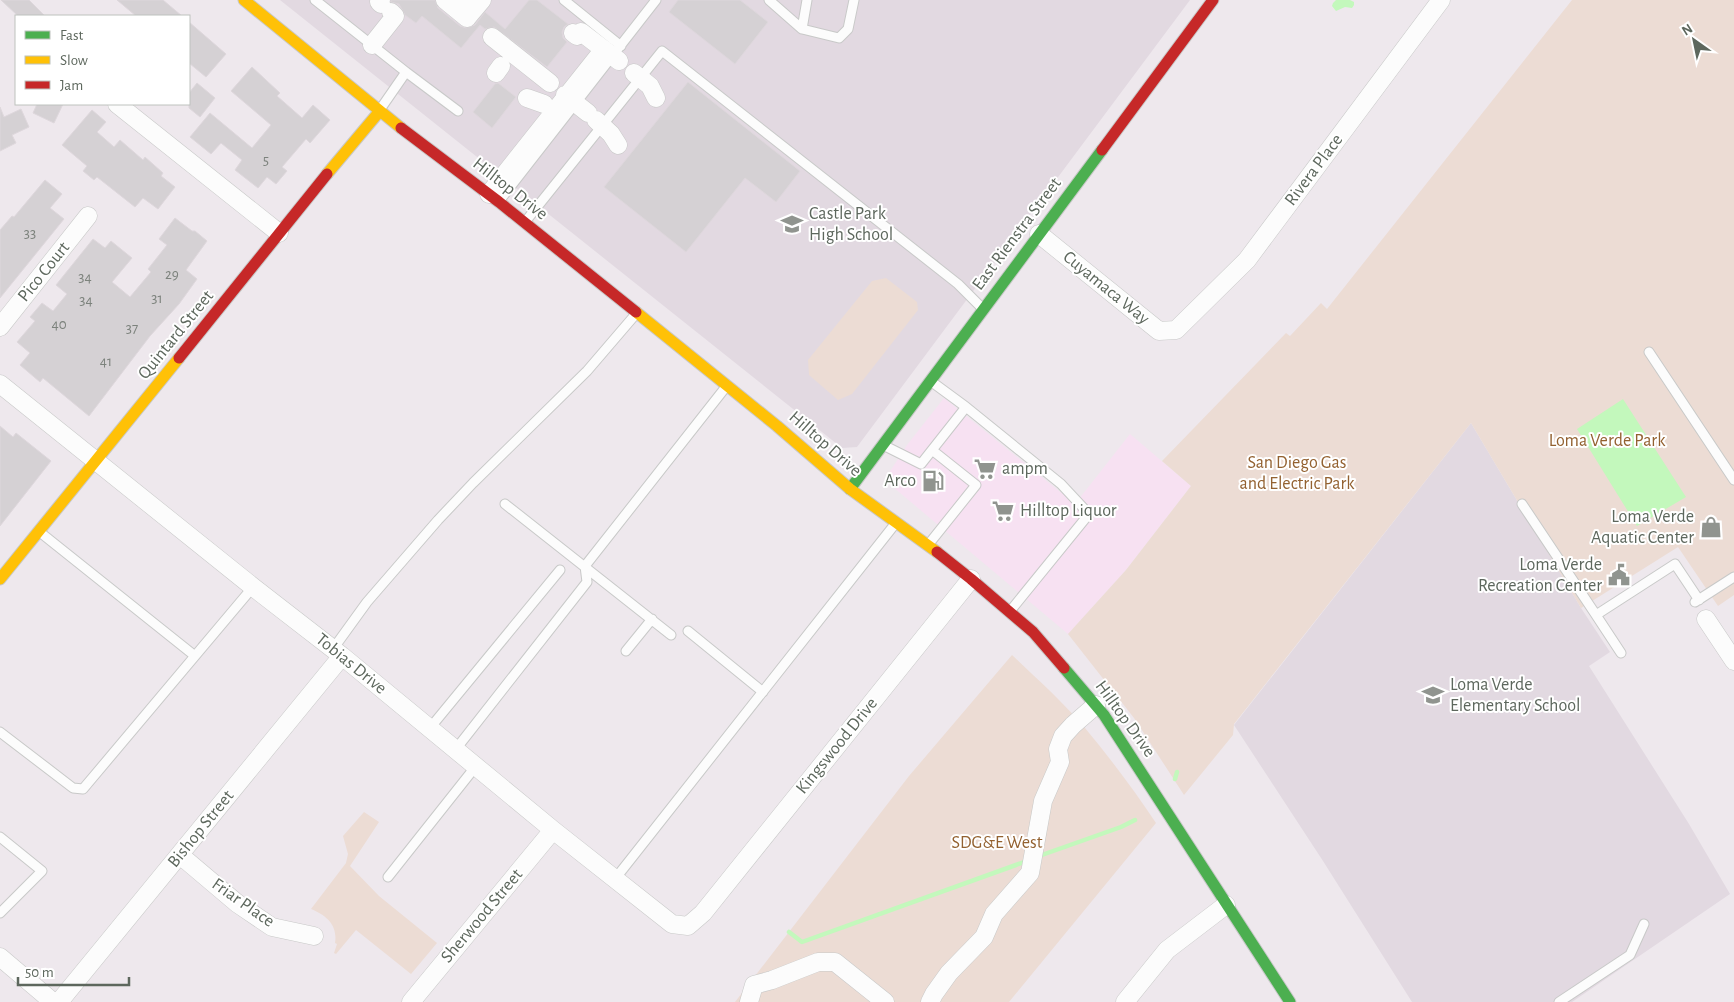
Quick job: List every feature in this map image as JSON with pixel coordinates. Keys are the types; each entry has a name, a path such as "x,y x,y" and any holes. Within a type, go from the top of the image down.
{"main road":[{"name":"Hilltop Drive","path":"244,0 379,112 494,198 777,426 850,489 928,546 1033,632 1096,705 1290,1002"},
{"name":"East Rienstra Street","path":"850,489 1213,0"},
{"name":"Quintard Street","path":"0,579 379,112"}],"street":[{"path":"445,0 467,18 473,4"},
{"name":"Rivera Place","path":"1176,330 1247,260 1441,0"},
{"path":"372,45 395,16 384,5"},
{"path":"494,198 582,109 614,53 581,32 577,36 573,33"},
{"path":"492,37 504,62 546,77"},
{"path":"637,76 650,86 656,98"},
{"path":"526,98 544,104"},
{"path":"119,105 279,233"},
{"path":"582,109 611,134 618,145"},
{"name":"Pico Court","path":"0,327 88,216"},
{"name":"Cuyamaca Way","path":"1039,234 1159,331 1176,330"},
{"name":"Tobias Drive","path":"0,384 253,587 338,652 553,830 672,924 688,926 703,913"},
{"name":"Kingswood Drive","path":"703,913 970,579"},
{"path":"1706,620 1734,661"},
{"name":"Bishop Street","path":"59,1002 180,855 338,652"},
{"path":"930,1002 949,973 984,937 994,914 1030,873 1043,801 1060,762 1058,749 1062,736 1096,705"},
{"name":"Sherwood Street","path":"411,1002 553,830"},
{"name":"Friar Place","path":"180,855 238,904 272,927 314,936"},
{"path":"1125,1002 1167,950 1226,905"},
{"path":"0,957 53,1002"},
{"path":"749,1002 754,985 818,962 835,962 885,1002"}],"lane":[{"path":"315,0 458,111"},
{"path":"564,0 614,53 656,0"},
{"path":"769,0 802,29 840,38 848,29 854,0"},
{"path":"802,29 807,0"},
{"path":"525,223 582,109 637,76 662,51 958,284 984,309"},
{"path":"379,112 406,72"},
{"path":"338,652 367,602 438,520 587,371 637,313"},
{"path":"1649,352 1734,480"},
{"path":"930,381 966,407 1061,484 1089,514 1009,612"},
{"path":"456,749 587,582 585,566 727,386"},
{"path":"882,445 921,464 966,407"},
{"path":"928,546 976,485 932,450"},
{"path":"505,504 671,635"},
{"path":"1522,504 1621,653"},
{"path":"615,879 897,522"},
{"path":"39,532 195,656"},
{"path":"1596,615 1675,564 1697,601 1734,577"},
{"path":"430,728 560,570"},
{"path":"0,732 73,788 83,789 253,587"},
{"path":"626,651 652,619"},
{"path":"688,631 763,692"},
{"path":"388,876 476,766"},
{"path":"0,837 42,870 0,913"},
{"path":"1559,1002 1630,955 1644,924"}],"shaded area":[{"name":"Castle Park High School","path":"280,0 1190,0 857,447 842,448"},
{"path":"1336,0 1350,0 1354,2 1354,5 1352,8 1345,7 1336,11 1332,6"},
{"path":"944,398 1075,504 1130,434 1191,486 1126,570 1068,634 893,487 889,481 889,473 907,445"},
{"path":"1623,399 1686,497 1637,526 1577,429"},
{"name":"Loma Verde Elementary School","path":"1471,423 1581,608 1610,652 1589,666 1689,824 1730,894 1572,1002 1412,1002 1234,725"}],"green space":[{"name":"San Diego Gas and Electric Park","path":"1572,0 1734,0 1734,595 1718,606 1678,547 1581,608 1471,423 1234,724 1233,735 1184,795 1134,718 1068,634 1126,570 1191,486 1162,461 1286,333 1290,336 1321,303 1327,309"},
{"path":"886,278 917,302 918,310 852,394 838,400 809,375 808,360 872,281"},
{"name":"SDG&E West","path":"1012,655 1085,728 1122,774 1156,823 1009,1002 735,1002 909,776"},
{"path":"364,812 379,822 350,866 379,896 437,943 411,974 356,930 336,954 334,953 337,944 335,943 333,926 322,914 311,909 346,863 348,854 343,836"}],"building":[{"path":"1,0 29,0 44,15 17,15"},
{"path":"117,0 163,0 181,15 135,15"},
{"path":"391,0 435,0 438,8 460,26 466,28 475,25 485,12 505,29 529,0 537,0 568,24 562,32 563,38 567,42 547,67 494,27 485,29 480,25 461,48 422,16 416,23 405,15 399,4 391,2"},
{"path":"678,0 740,0 768,22 735,64 669,12"},
{"path":"190,23 226,54 206,77 190,64"},
{"path":"252,67 280,93 277,96 302,118 313,105 330,120 310,143 306,139 282,167 287,171 276,184 267,177 258,188 235,170 242,160 221,143 211,154 190,137 210,113 252,148 271,125 231,91"},
{"path":"688,82 800,171 776,202 745,178 686,252 604,187"},
{"path":"197,83 215,98 200,117 189,108 190,92"},
{"path":"498,83 516,97 492,128 473,112 495,84"},
{"path":"37,105 63,105 54,123 33,113"},
{"path":"0,107 4,117 21,109 29,127 12,135 16,143 0,151"},
{"path":"92,110 106,122 97,132 114,147 120,140 143,160 145,157 163,173 161,176 175,187 158,209 143,198 135,207 97,177 94,180 83,171 87,166 62,145"},
{"path":"45,180 62,194 50,208 64,219 0,298 0,230 12,216 14,217"},
{"path":"175,218 207,241 186,270 197,279 179,304 150,336 89,416 43,378 40,382 20,365 30,353 17,342 35,321 30,317 42,303 53,311 67,294 56,285 93,239 105,248 111,241 132,258 112,282 130,297 151,272 148,269 167,245 159,239"},
{"path":"0,426 13,437 16,433 51,461 0,526"}],"waterway":[{"path":"1175,779 1177,772"},
{"path":"1039,856 1121,827 1135,820"},
{"path":"789,932 802,942 1027,861"}],"traffic: fast":[{"path":"850,489 1102,150"},
{"path":"1064,668 1104,715 1290,1002"}],"traffic: slow":[{"path":"244,0 401,128"},
{"path":"327,174 379,112"},
{"path":"636,312 777,426 850,489 937,552"},
{"path":"0,579 179,358"}],"traffic: jam":[{"path":"1102,150 1213,0"},
{"path":"401,128 499,202 636,312"},
{"path":"179,358 327,174"},
{"path":"937,552 1033,632 1064,668"}],"place":[{"name":"Castle Park High School","path":"792,224"},
{"name":"ampm","path":"985,469"},
{"name":"Arco","path":"933,481"},
{"name":"Hilltop Liquor","path":"1003,511"},
{"name":"Loma Verde Aquatic Center","path":"1711,527"},
{"name":"Loma Verde Recreation Center","path":"1619,575"},
{"name":"Loma Verde Elementary School","path":"1433,695"}],"park label":[{"name":"Loma Verde Park","path":"1607,441"}]}
